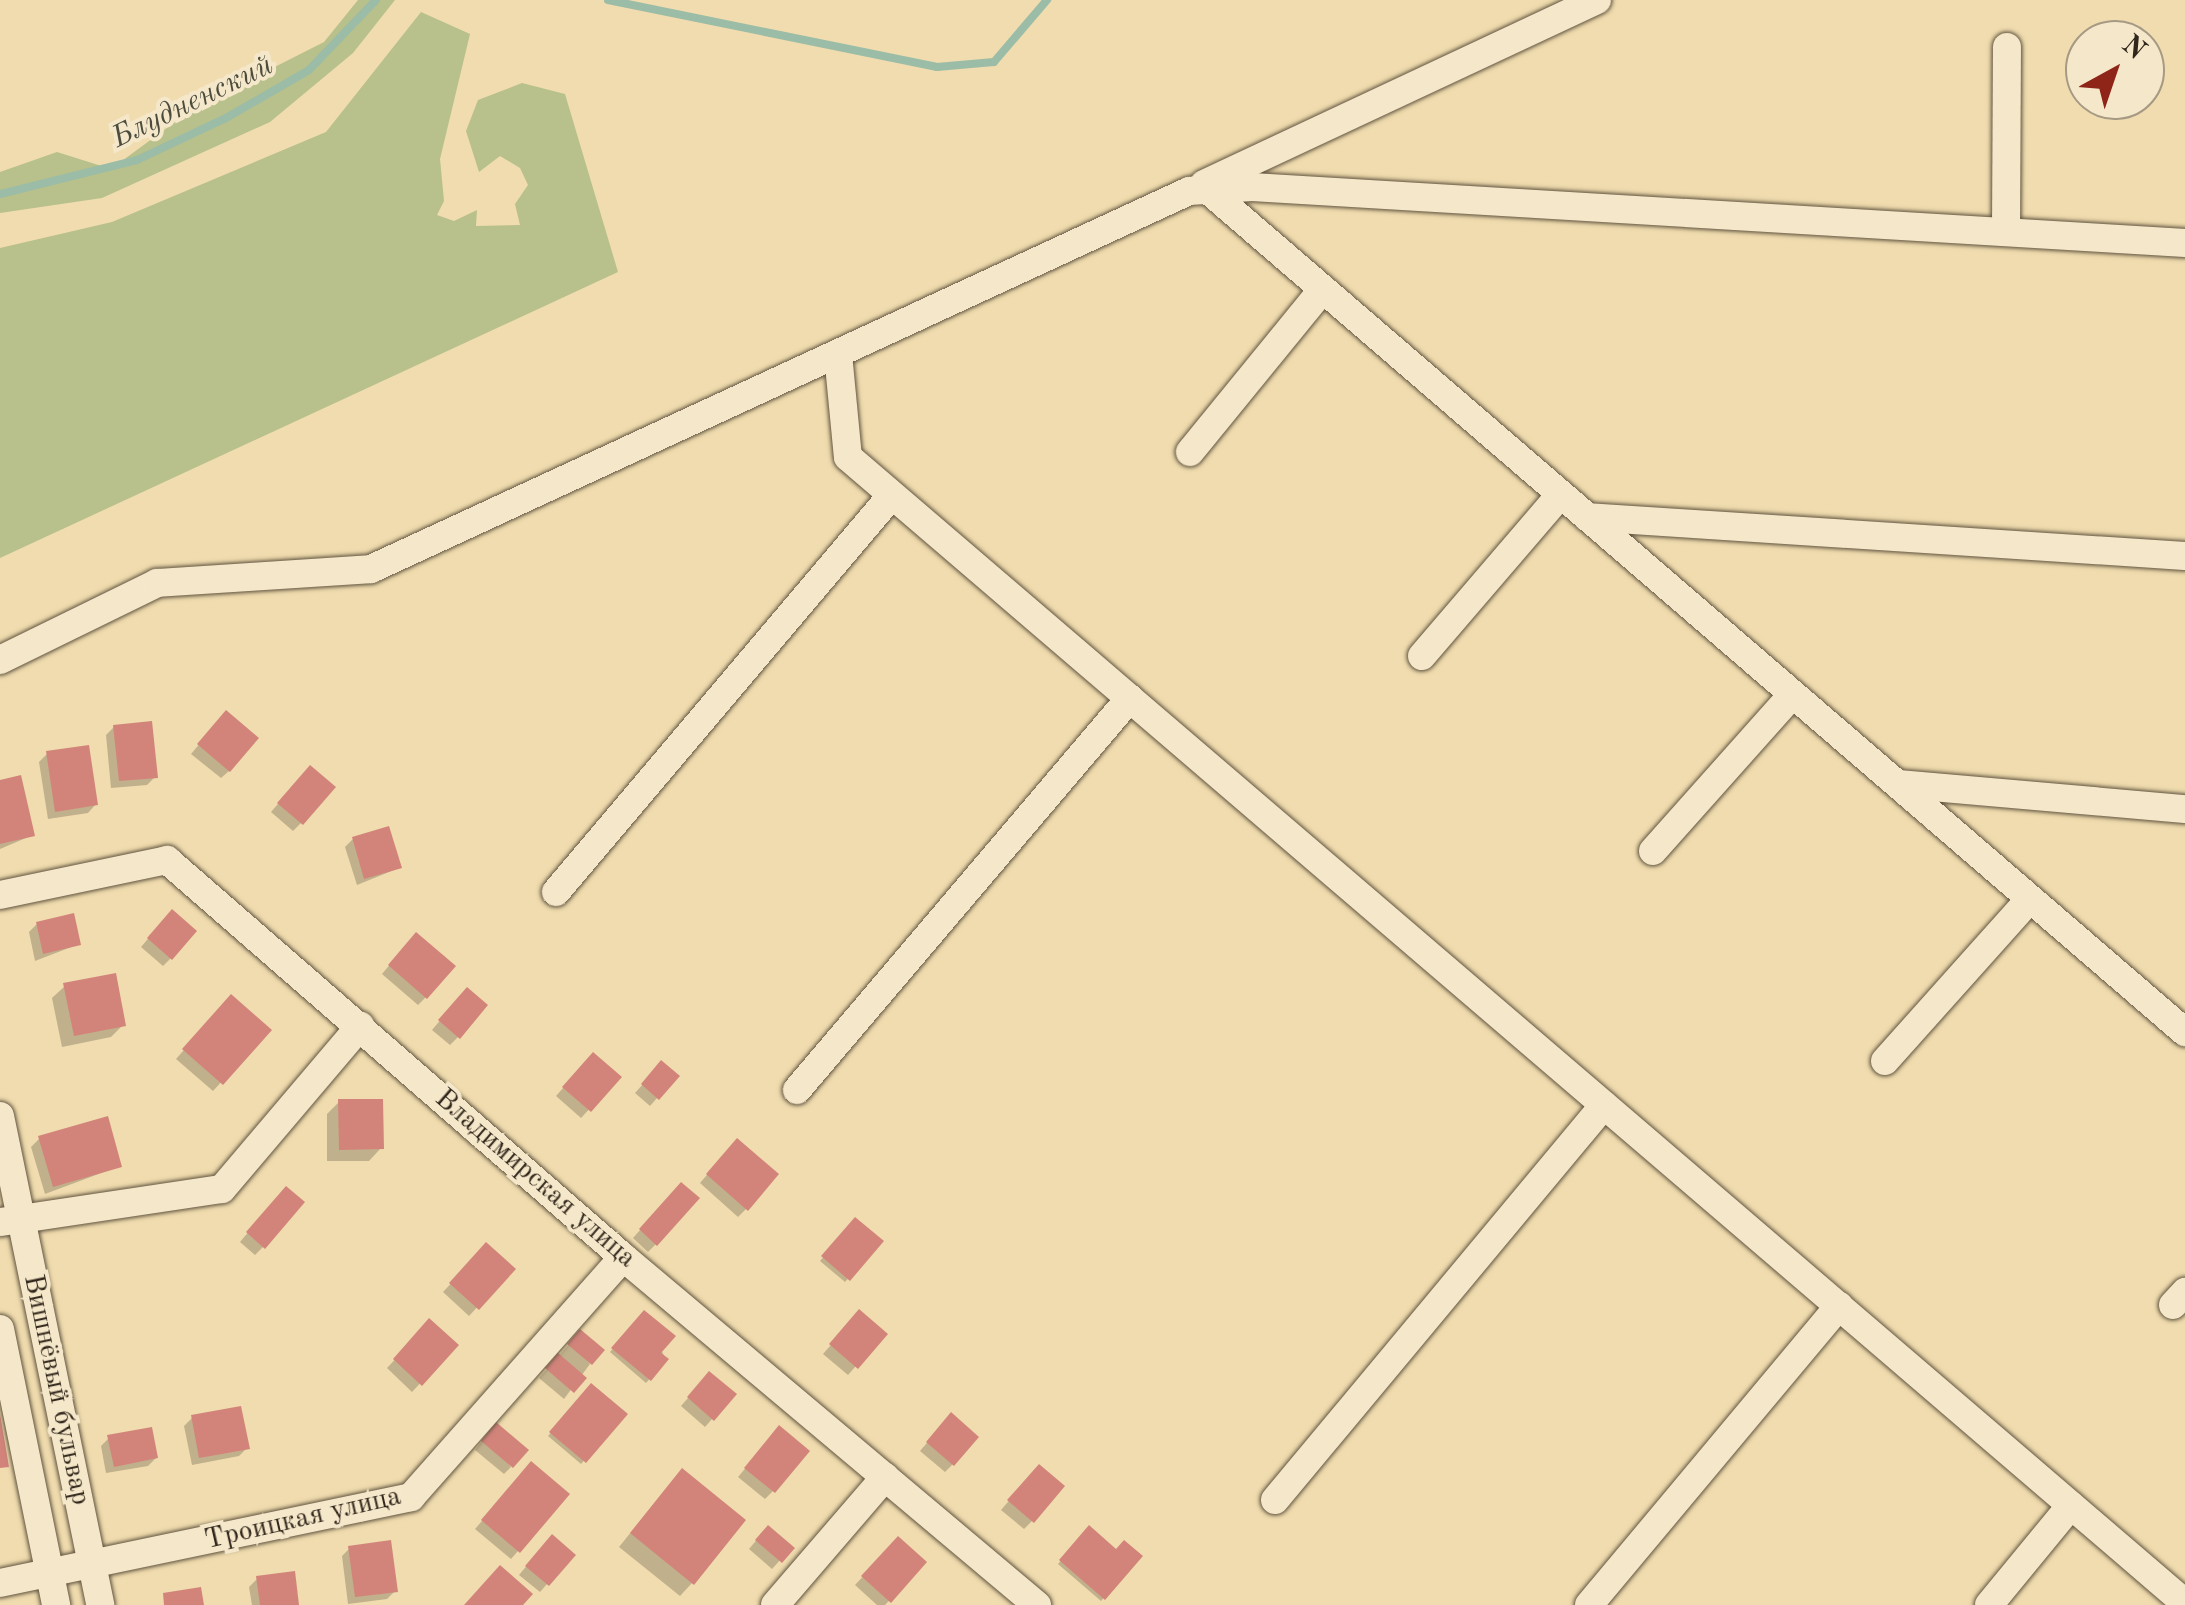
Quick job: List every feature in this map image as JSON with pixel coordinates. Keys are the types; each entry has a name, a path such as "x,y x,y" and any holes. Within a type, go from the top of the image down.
{"street":[{"path":"0,660 157,583 371,569 1198,191 1597,0"},
{"path":"2006,232 2007,47"},
{"path":"1198,191 1252,187 2185,243"},
{"path":"1198,191 1322,289 2182,1025"},
{"path":"1190,452 1322,289"},
{"path":"838,354 848,457 2185,1603"},
{"path":"1422,656 1561,494"},
{"path":"556,892 892,495"},
{"path":"1587,517 2185,556"},
{"path":"1653,851 1792,694"},
{"path":"797,1090 1130,698"},
{"path":"1898,784 2185,808"},
{"name":"Владимирская улица","path":"0,894 167,860 623,1257 1038,1605"},
{"path":"1886,1060 2030,898"},
{"path":"10,1221 222,1188 360,1026"},
{"path":"1275,1500 1604,1105"},
{"name":"Вишнёвый бульвар","path":"0,1116 10,1221 100,1605"},
{"name":"Троицкая улица","path":"0,1583 411,1497 623,1257"},
{"path":"1589,1605 1838,1306"},
{"name":"Вишнёвый бульвар","path":"0,1330 56,1605"},
{"path":"774,1605 885,1477"},
{"path":"1988,1605 2071,1505"}],"green space":[{"path":"358,0 395,0 353,53 270,122 102,198 0,213 0,172 57,152 111,169 194,108 324,42"},
{"path":"421,12 470,34 440,159 444,201 437,215 454,221 477,210 476,226 520,225 515,204 528,185 520,168 500,156 479,172 466,131 478,100 522,83 565,94 618,272 0,558 0,248 112,222 326,132"}],"building":[{"path":"226,710 259,738 230,772 197,744"},
{"path":"152,721 158,778 119,781 113,725"},
{"path":"89,745 98,805 55,812 46,751"},
{"path":"310,765 336,787 303,825 277,803"},
{"path":"21,775 35,836 0,844 0,780"},
{"path":"389,826 402,868 364,879 352,837"},
{"path":"172,909 197,931 172,960 147,938"},
{"path":"74,913 81,945 43,954 36,922"},
{"path":"416,932 456,966 427,999 388,965"},
{"path":"116,973 126,1026 74,1036 63,983"},
{"path":"467,987 488,1005 460,1039 438,1020"},
{"path":"231,994 272,1030 223,1085 182,1049"},
{"path":"593,1052 622,1077 591,1112 562,1087"},
{"path":"661,1060 680,1076 659,1100 641,1084"},
{"path":"338,1099 383,1099 384,1149 339,1150"},
{"path":"108,1116 122,1167 53,1187 38,1136"},
{"path":"737,1138 779,1174 748,1211 706,1174"},
{"path":"681,1182 700,1198 657,1246 639,1229"},
{"path":"286,1186 305,1202 265,1249 246,1232"},
{"path":"855,1217 884,1241 850,1281 821,1256"},
{"path":"486,1242 516,1269 479,1310 449,1283"},
{"path":"859,1309 888,1334 858,1369 829,1344"},
{"path":"644,1310 676,1336 661,1353 669,1359 651,1381 611,1348"},
{"path":"429,1318 459,1345 422,1386 393,1359"},
{"path":"580,1329 605,1350 592,1365 567,1344"},
{"path":"558,1353 587,1378 574,1393 545,1368"},
{"path":"709,1371 737,1394 714,1421 687,1397"},
{"path":"591,1383 628,1414 586,1463 549,1432"},
{"path":"241,1406 250,1449 199,1458 191,1415"},
{"path":"951,1412 979,1437 954,1466 926,1442"},
{"path":"0,1414 9,1467 0,1468"},
{"path":"496,1422 529,1450 513,1468 481,1441"},
{"path":"779,1425 810,1451 775,1493 744,1468"},
{"path":"152,1427 158,1458 114,1467 107,1435"},
{"path":"531,1461 570,1494 520,1553 481,1520"},
{"path":"1039,1464 1065,1486 1034,1523 1007,1500"},
{"path":"682,1468 746,1520 694,1585 630,1533"},
{"path":"768,1525 795,1548 782,1563 755,1540"},
{"path":"1089,1525 1116,1549 1124,1540 1143,1556 1105,1600 1059,1560"},
{"path":"552,1534 576,1555 549,1586 525,1566"},
{"path":"898,1536 927,1562 891,1603 861,1576"},
{"path":"391,1540 398,1592 355,1597 348,1546"},
{"path":"500,1565 533,1594 523,1605 464,1605"},
{"path":"295,1571 299,1605 260,1605 256,1576"},
{"path":"201,1587 204,1605 164,1605 163,1593"}],"waterway":[{"name":"Блудненский","path":"0,194 137,160 226,118 309,70 376,0"},
{"path":"608,0 937,67 994,62 1047,0"}]}
